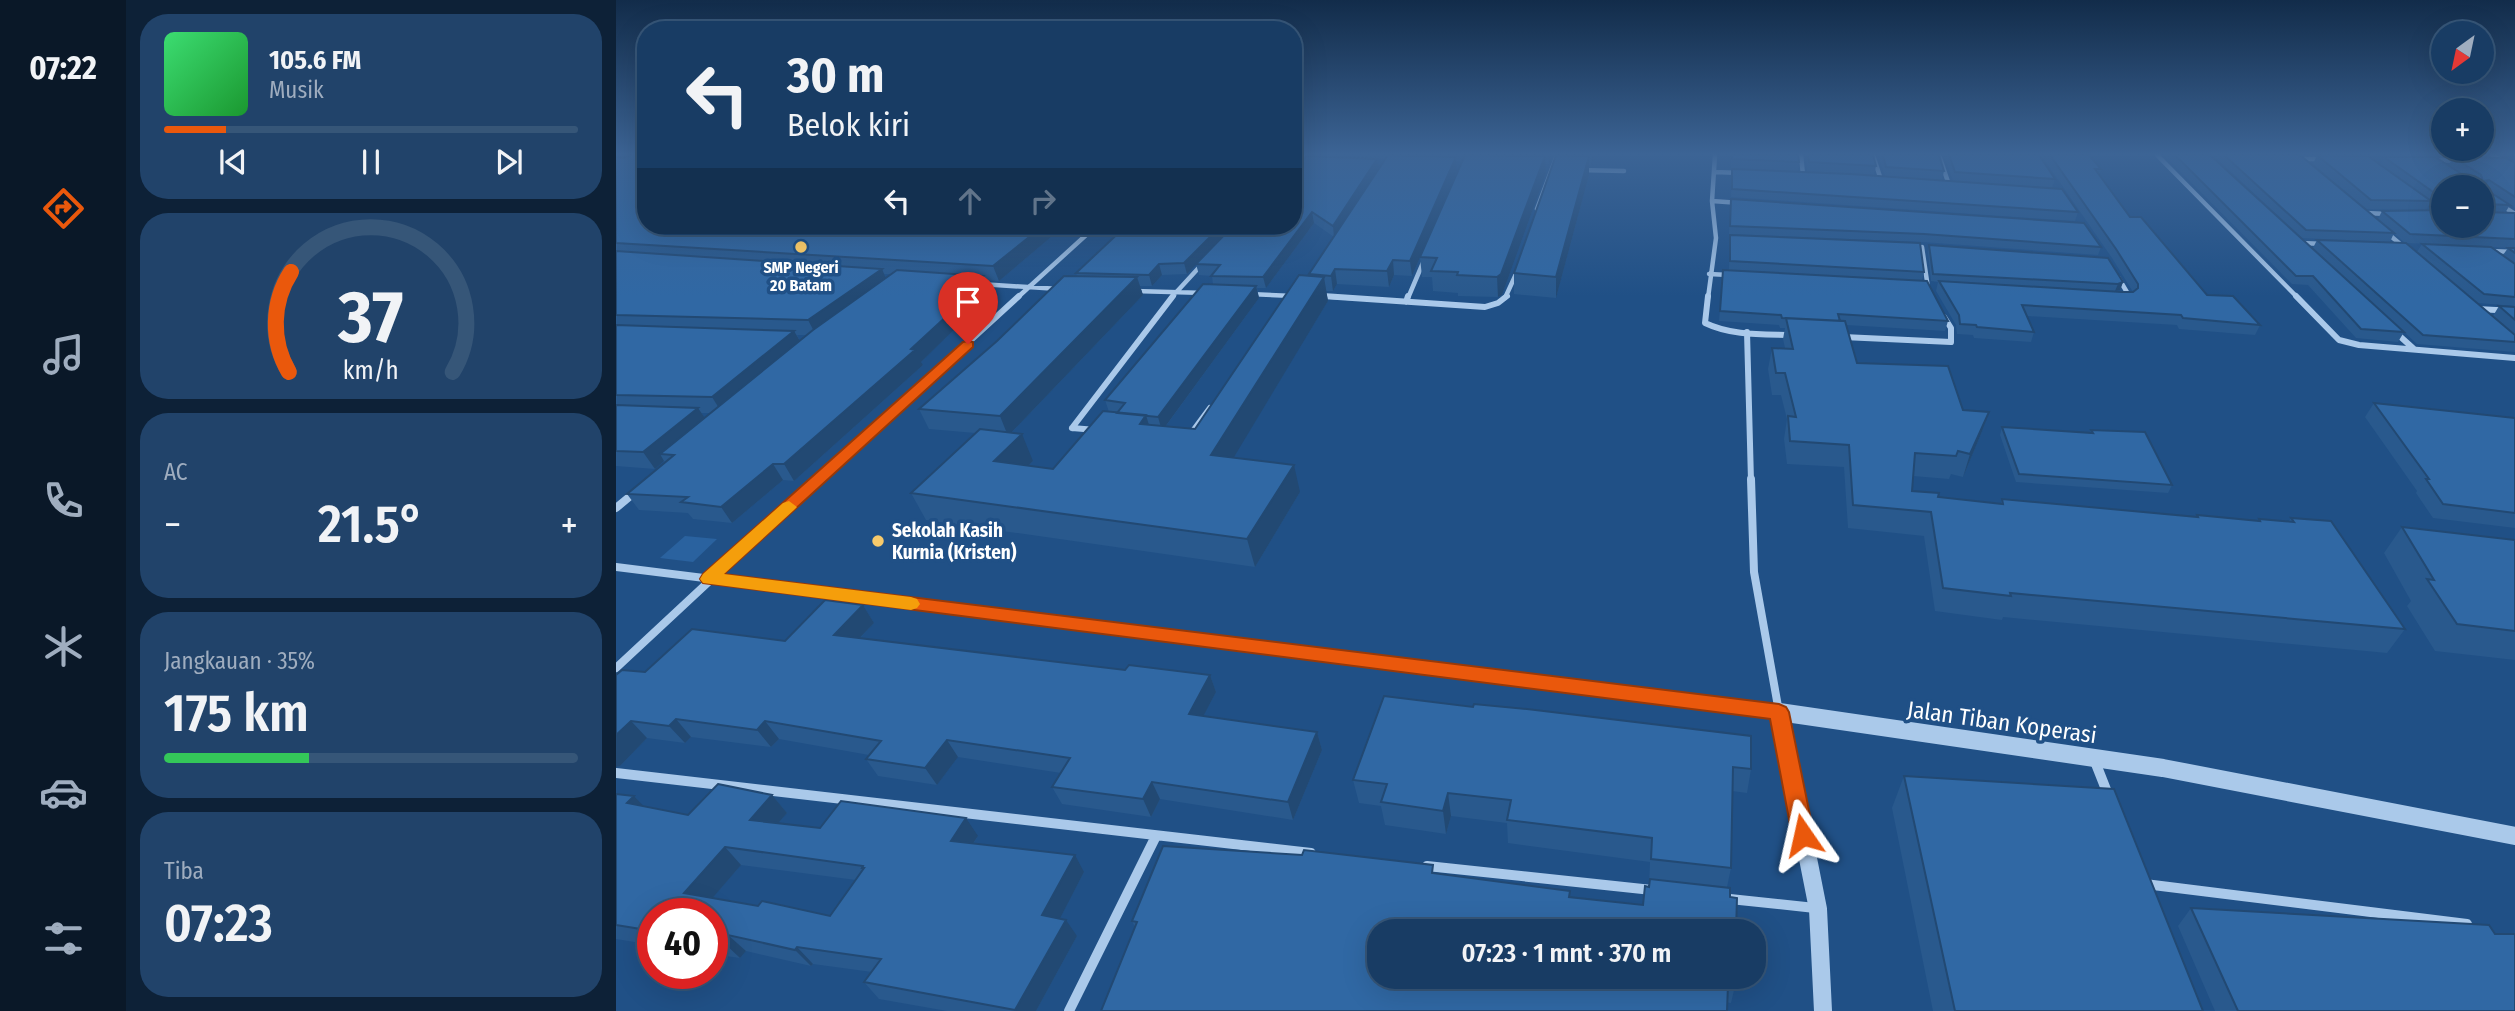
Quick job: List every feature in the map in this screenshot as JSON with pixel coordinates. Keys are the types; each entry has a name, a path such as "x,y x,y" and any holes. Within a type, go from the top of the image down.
{"street":[{"path":"1533,220 1539,202"},
{"path":"1712,202 1716,238 1709,274 1705,323 1712,327 1747,332 1800,335"},
{"path":"1736,202 1752,203"},
{"path":"2203,202 2339,340 2359,345 2515,358"},
{"path":"2496,202 2515,216"},
{"path":"2355,206 2375,222"},
{"path":"2365,214 2390,214"},
{"path":"2504,218 2515,216"},
{"path":"2385,230 2415,256"},
{"path":"616,668 709,579 1086,235"},
{"path":"2292,235 2310,252"},
{"path":"1716,238 1729,238"},
{"path":"2301,243 2327,244"},
{"path":"1908,246 1935,248"},
{"path":"1922,247 1927,286 1933,297"},
{"path":"2392,247 2418,248"},
{"path":"2497,258 2487,251 2515,252"},
{"path":"1406,302 1427,253"},
{"path":"1111,431 1072,428 1177,292 1212,254"},
{"path":"1240,294 1303,294 1485,307 1500,305 1508,297 1517,271"},
{"path":"2113,298 2129,297 2115,272"},
{"path":"1709,274 1736,275"},
{"path":"972,284 1066,289 1056,299"},
{"path":"1913,285 1940,287"},
{"path":"1121,290 1214,293"},
{"path":"1282,307 1290,296"},
{"path":"2466,300 2486,317"},
{"path":"1840,337 1951,342 1951,328 1939,307"},
{"path":"2476,309 2515,311"},
{"path":"2385,323 2414,350"},
{"path":"1747,332 1754,572 1818,909 1823,1011"},
{"path":"1188,439 1211,406"},
{"path":"616,508 638,490"},
{"path":"616,567 1779,712"},
{"name":"Jalan Tiban Koperasi","path":"1779,712 2163,768 2515,836"},
{"path":"2094,759 2113,808"},
{"path":"616,772 1322,854"},
{"path":"1069,1011 1156,836"},
{"path":"1418,865 1666,892"},
{"path":"2137,871 2147,896"},
{"path":"2142,883 2483,926"},
{"path":"1721,898 1818,909"}],"shaded area":[{"path":"685,536 717,539 693,562 660,558"}],"building":[{"path":"616,202 637,202 637,235 1032,235 993,266 616,243"},
{"path":"1302,202 1349,202 1333,226 1312,212 1302,225"},
{"path":"1357,202 1436,202 1410,261 1393,260 1387,271 1335,269 1331,276 1309,274"},
{"path":"1444,202 1528,202 1501,274 1497,277 1431,271 1437,258 1420,257"},
{"path":"1539,202 1576,202 1556,277 1514,273"},
{"path":"1731,202 1778,202 2084,223 2101,247 1924,234 1730,226"},
{"path":"1930,202 2071,202 2078,212"},
{"path":"2083,202 2119,202 2130,217 2141,217 2207,295 2233,296 2260,325 2183,318 2181,315 2022,305 2034,332 1977,327 1960,324 1959,315 1939,281 2133,292 2138,288 2138,284"},
{"path":"2222,202 2262,202 2404,332 2361,329 2313,276 2296,276"},
{"path":"2276,202 2357,202 2394,233 2306,230"},
{"path":"2494,202 2506,202 2510,205 2494,204"},
{"path":"2431,210 2431,235 2410,234 2382,211"},
{"path":"2494,212 2515,213 2515,239 2494,238"},
{"path":"1116,235 1212,235 1184,263 1159,264 1149,275 1076,273"},
{"path":"1224,235 1295,235 1263,277 1211,276 1220,265 1196,264"},
{"path":"1730,235 1920,243 1924,272 1730,261"},
{"path":"2317,240 2406,243 2515,335 2515,342 2423,335"},
{"path":"2422,244 2491,247 2515,264 2515,297 2484,294"},
{"path":"1929,245 2108,258 2123,282 2118,284 1933,274"},
{"path":"616,251 882,269 808,320 616,315"},
{"path":"897,270 983,276 976,281 987,282 911,349 915,350 784,464 773,464 721,507 681,502 688,497 627,494 674,455 660,454 813,330"},
{"path":"1723,270 1927,281 1948,321 1838,314 1840,321 1720,311"},
{"path":"1299,275 1324,277 1211,455 1294,465 1247,539 911,493 980,429 1022,434 994,461 1053,469 1103,411 1146,415 1140,424 1195,429"},
{"path":"1064,276 1137,277 1000,416 919,409 997,341"},
{"path":"1203,284 1256,286 1158,417 1117,413 1125,403 1105,400"},
{"path":"2499,306 2515,307 2515,320"},
{"path":"1786,318 1845,321 1857,363 1948,366 1963,410 1989,412 1970,454 1958,451 1956,456 1915,453 1912,491 1939,493 1938,497 2003,504 2002,499 2198,517 2197,515 2260,521 2259,519 2294,522 2291,518 2331,521 2405,629 1943,588 1931,512 1853,505 1849,445 1790,441 1788,416 1796,417 1785,373 1776,373 1772,348 1793,349"},
{"path":"616,325 794,331 712,397 616,395"},
{"path":"2374,403 2515,418 2515,513 2443,504 2426,479 2429,479"},
{"path":"616,405 698,408 643,452 616,451"},
{"path":"2002,427 2093,433 2091,430 2145,432 2172,485 2019,474"},
{"path":"2402,527 2515,540 2515,631 2457,624 2427,579 2434,580"},
{"path":"825,600 863,605 834,635 1125,670 1129,665 1210,675 1189,714 1317,732 1288,802 1152,782 1143,799 1052,787 1070,758 947,740 925,768 866,759 881,741 765,721 757,730 676,719 669,726 631,721 616,735 616,675 622,670 645,672 692,629 785,641"},
{"path":"1384,696 1473,707 1474,704 1527,709 1751,736 1751,769 1733,767 1731,868 1651,859 1652,838 1507,820 1511,800 1448,793 1443,811 1381,802 1387,784 1353,780"},
{"path":"1904,776 2114,789 2203,1011 1955,1011"},
{"path":"718,784 772,795 750,820 820,828 841,801 966,818 951,841 1075,855 1042,915 1066,920 1015,1010 864,982 881,959 797,947 795,950 728,935 728,901 758,906 762,901 830,916 863,866 725,847 684,893 712,898 637,898 637,928 616,925 616,794 634,796 627,803 688,815"},
{"path":"1163,846 1302,855 1304,850 1433,865 1432,873 1570,891 1569,897 1643,905 1645,886 1649,887 1650,879 1730,888 1730,897 1737,898 1736,919 1367,919 1367,989 1728,989 1727,1011 1101,1011 1137,922 1132,921"},
{"path":"2191,908 2489,925 2495,934 2515,934 2515,1011 2238,1011"}],"slow traffic":[{"path":"789,507 709,579 911,604"}],"place":[{"name":"SMP Negeri 20 Batam","path":"801,247"},
{"name":"Sekolah Kasih Kurnia (Kristen)","path":"878,541"}],"route":[{"path":"968,344 709,579 1779,712 1803,835"}]}
